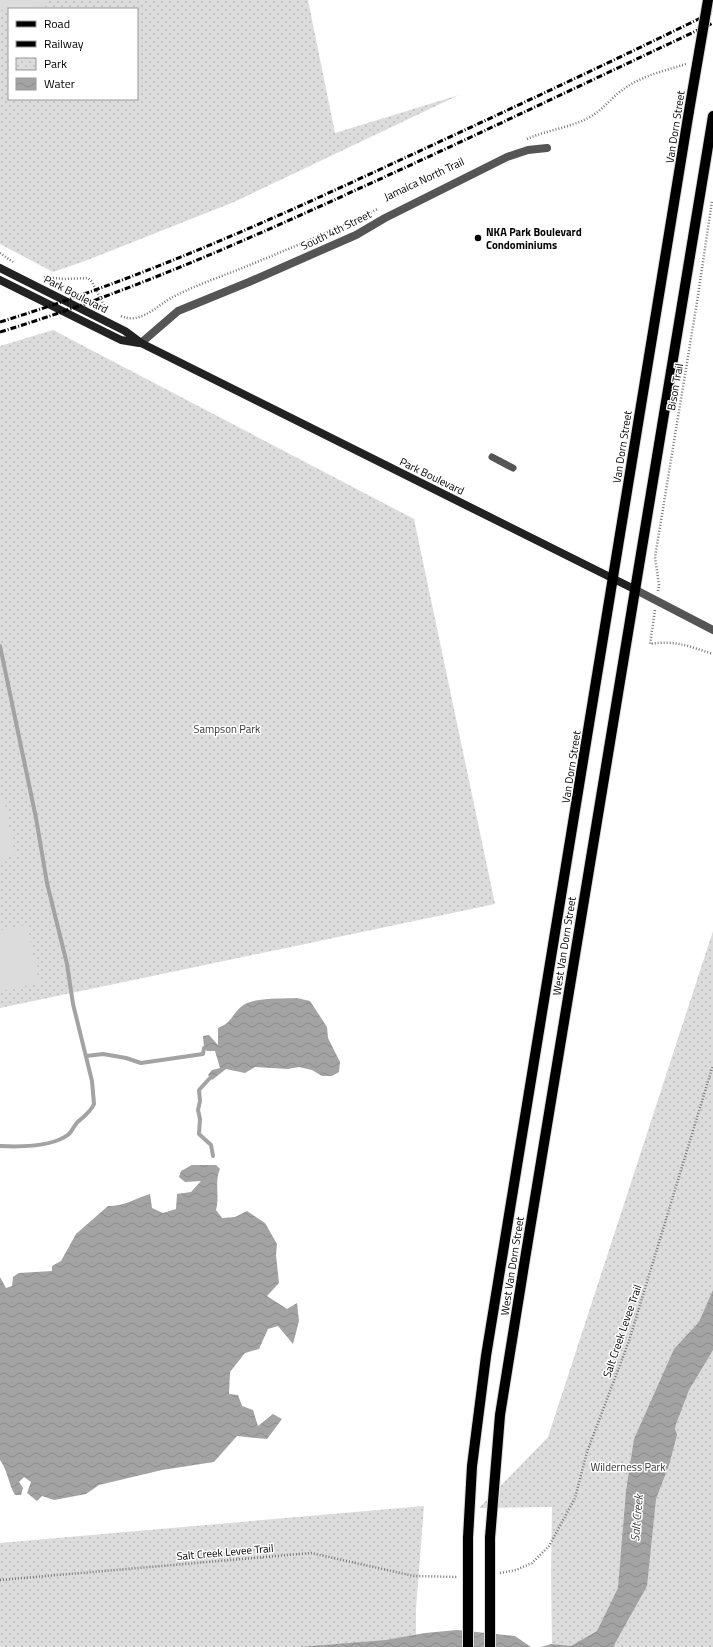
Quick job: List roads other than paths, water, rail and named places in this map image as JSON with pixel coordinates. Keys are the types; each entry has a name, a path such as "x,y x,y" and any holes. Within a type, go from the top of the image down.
{"main road":[{"name":"Van Dorn Street","path":"562,898 708,0"},
{"path":"634,589 713,116"},
{"name":"Park Boulevard","path":"0,268 125,331 141,343 634,589"},
{"name":"Park Boulevard","path":"0,280 121,340 141,343"},
{"name":"West Van Dorn Street","path":"490,1647 490,1538 500,1415 634,589"},
{"name":"West Van Dorn Street","path":"468,1647 466,1590 472,1466 483,1377 562,898"}],"street":[{"name":"South 4th Street","path":"141,343 178,311 249,282 356,234 507,157 528,150 547,148"},
{"name":"Park Boulevard","path":"634,589 713,630"}],"lane":[{"path":"492,457 513,468"}],"water":[{"path":"297,998 310,1001 327,1027 328,1038 340,1062 339,1072 332,1076 322,1076 312,1070 299,1067 288,1069 255,1067 245,1073 226,1069 212,1080 208,1075 212,1070 220,1068 215,1051 207,1051 204,1048 203,1036 209,1035 218,1045 218,1028 226,1024 242,1006 247,1003 260,1000"},
{"path":"192,1165 216,1165 220,1169 217,1179 216,1210 222,1218 235,1217 247,1211 265,1223 277,1244 276,1255 279,1283 267,1296 287,1309 297,1303 299,1321 293,1344 278,1326 268,1329 259,1349 245,1353 230,1372 229,1394 238,1395 242,1406 253,1410 258,1426 273,1414 282,1419 267,1439 237,1436 214,1462 162,1470 99,1485 86,1494 54,1500 42,1496 37,1501 27,1493 31,1482 24,1477 19,1482 23,1488 21,1495 15,1495 5,1468 0,1460 0,1277 6,1288 12,1286 13,1277 19,1273 52,1271 52,1266 61,1261 76,1234 108,1206 125,1204 150,1194 152,1208 163,1213 176,1209 177,1194 191,1192 201,1181 185,1182 179,1177 181,1171"},
{"name":"Salt Creek","path":"713,1290 713,1350 689,1390 676,1424 675,1429 677,1435 669,1465 656,1499 647,1586 613,1647 541,1647 551,1644 571,1646 597,1631 618,1588 626,1491 634,1439 674,1349 699,1322"},
{"path":"457,1630 515,1636 531,1647 300,1647 386,1640 425,1633"}],"waterway":[{"path":"0,646 36,818 47,883 67,964 73,1004 92,1081 94,1104 69,1134 54,1142 36,1145 0,1146"},
{"path":"86,1056 103,1054 126,1058 141,1063 203,1054 204,1048"},
{"path":"210,1078 199,1090 200,1101 198,1110 200,1119 199,1134 211,1145 213,1156"}],"railway":[{"path":"0,322 102,288 252,227 596,69 713,12"},
{"path":"0,332 91,302 225,248 401,170 713,23"}],"place":[{"name":"NKA Park Boulevard Condominiums","path":"478,238"}],"park label":[{"name":"Sampson Park","path":"227,729"},
{"name":"Wilderness Park","path":"628,1467"}]}
